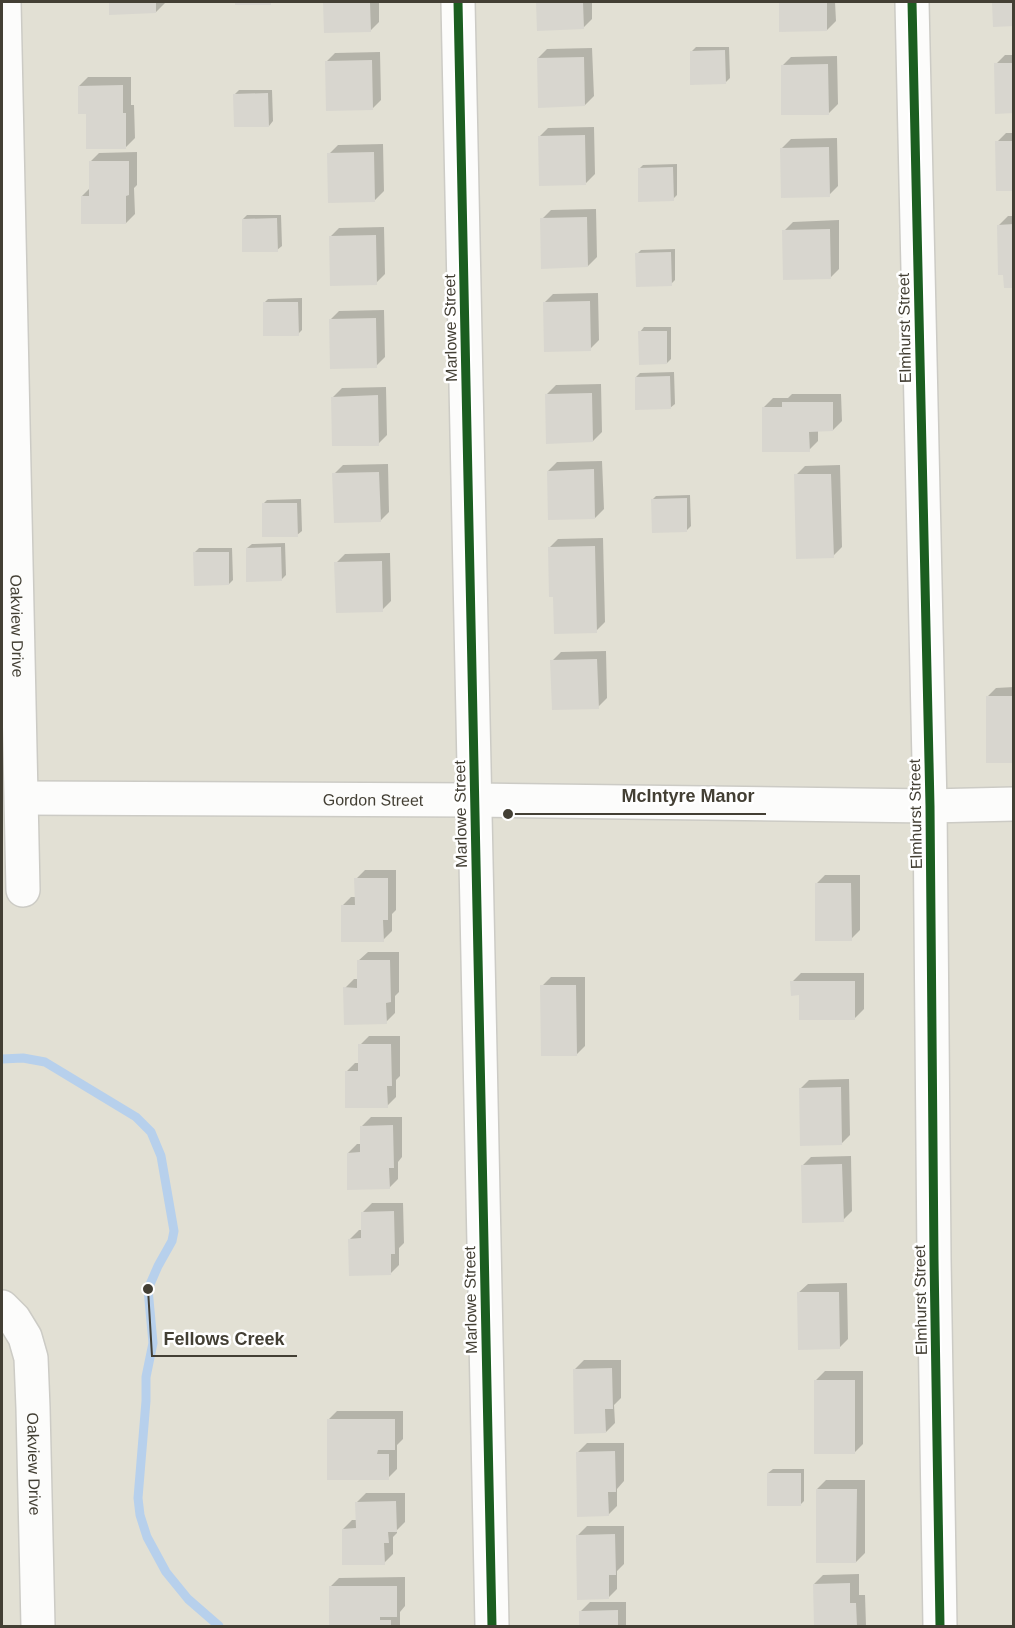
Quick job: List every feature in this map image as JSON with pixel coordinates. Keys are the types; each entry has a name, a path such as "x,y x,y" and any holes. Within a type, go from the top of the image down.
{"street":[{"name":"Oakview Drive","path":"4,2 23,890"},
{"name":"Marlowe Street","path":"458,2 492,1626"},
{"name":"Elmhurst Street","path":"912,2 930,806 940,1626"},
{"name":"Gordon Street","path":"21,798 474,800 930,806 1014,804"},
{"name":"Oakview Drive","path":"4,1309 14,1319 25,1337 31,1358 38,1626"}],"shaded area":[{"path":"2,2 1013,2 1013,1626 2,1626"}],"building":[{"path":"109,2 156,2 156,13 109,15"},
{"path":"235,2 271,2 271,5 235,5"},
{"path":"323,2 370,2 371,32 324,33"},
{"path":"536,2 583,2 584,29 537,31"},
{"path":"779,2 827,2 827,31 779,32"},
{"path":"992,2 1014,2 1014,26 993,27"},
{"path":"725,50 726,84 690,85 690,51"},
{"path":"584,57 585,106 538,108 537,58"},
{"path":"372,60 373,110 326,111 325,61"},
{"path":"994,63 1014,63 1014,113 995,114"},
{"path":"828,64 829,115 781,115 781,65"},
{"path":"123,85 126,149 86,149 86,114 78,114 78,86"},
{"path":"268,93 269,127 234,127 233,94"},
{"path":"585,135 586,185 539,186 538,136"},
{"path":"995,141 1014,141 1014,191 996,191"},
{"path":"829,147 830,197 781,198 780,148"},
{"path":"374,152 375,202 328,203 327,153"},
{"path":"89,161 129,161 126,224 81,224 81,196 89,196"},
{"path":"673,167 674,201 638,202 638,168"},
{"path":"587,217 588,267 541,269 540,218"},
{"path":"277,218 278,252 242,252 242,219"},
{"path":"1014,224 1014,288 1004,288 1003,275 998,275 997,225"},
{"path":"830,229 831,279 783,280 782,230"},
{"path":"376,235 377,285 330,286 329,236"},
{"path":"671,252 672,286 636,287 635,253"},
{"path":"590,301 591,351 544,352 543,302"},
{"path":"263,302 298,302 299,336 263,336"},
{"path":"376,318 377,368 330,369 329,319"},
{"path":"638,331 667,331 667,364 639,365"},
{"path":"670,376 671,409 635,410 635,377"},
{"path":"592,393 593,442 546,444 545,394"},
{"path":"378,395 379,446 332,446 331,397"},
{"path":"782,402 833,402 833,431 809,432 810,452 762,452 762,407 782,407"},
{"path":"594,469 595,519 548,520 547,471"},
{"path":"379,472 381,522 334,523 332,473"},
{"path":"794,474 831,474 834,558 796,559"},
{"path":"687,498 687,532 652,533 651,499"},
{"path":"262,503 297,503 298,537 262,537"},
{"path":"595,546 597,633 554,634 553,597 549,597 548,547"},
{"path":"281,547 282,581 246,582 246,548"},
{"path":"193,552 229,552 229,585 194,586"},
{"path":"382,561 383,612 336,613 334,562"},
{"path":"597,659 599,709 552,710 550,660"},
{"path":"986,696 1014,696 1014,763 986,763"},
{"path":"354,878 388,878 388,920 383,920 384,942 341,942 341,905 355,905"},
{"path":"815,883 851,883 852,941 815,941"},
{"path":"357,960 390,960 391,1002 386,1003 387,1024 344,1025 343,987 357,988"},
{"path":"790,981 855,981 855,1020 799,1020 799,995 791,996"},
{"path":"540,985 576,985 577,1056 541,1056"},
{"path":"358,1044 391,1044 392,1086 387,1086 388,1108 345,1108 345,1071 358,1071"},
{"path":"841,1087 842,1145 800,1146 799,1088"},
{"path":"393,1125 394,1168 389,1168 390,1189 347,1190 347,1153 360,1152 360,1126"},
{"path":"842,1164 844,1222 802,1223 801,1165"},
{"path":"394,1211 395,1254 391,1254 391,1275 349,1276 348,1239 361,1238 361,1212"},
{"path":"797,1292 839,1292 840,1349 798,1350"},
{"path":"612,1368 613,1409 605,1409 606,1433 574,1434 573,1369"},
{"path":"814,1380 855,1380 855,1454 814,1454"},
{"path":"327,1419 395,1419 395,1450 378,1450 377,1454 389,1454 389,1480 327,1480"},
{"path":"615,1451 616,1492 608,1492 609,1516 577,1517 576,1452"},
{"path":"767,1473 801,1473 801,1506 767,1506"},
{"path":"816,1489 857,1489 856,1563 816,1563"},
{"path":"396,1501 397,1532 388,1532 389,1543 384,1543 385,1565 342,1565 342,1529 356,1528 355,1502"},
{"path":"615,1534 616,1575 609,1575 609,1599 577,1600 576,1535"},
{"path":"850,1583 850,1603 856,1603 857,1626 814,1626 813,1584"},
{"path":"329,1586 397,1586 397,1617 380,1617 380,1620 391,1620 391,1626 329,1626"},
{"path":"618,1610 618,1626 579,1626 579,1611"}],"waterway":[{"path":"2,1059 23,1058 45,1062 136,1117 151,1132 161,1156 174,1231 172,1241 148,1289 153,1343 146,1377 138,1498 140,1515 147,1537 166,1572 188,1599 219,1626"}],"cycle path":[{"path":"458,2 492,1626"},
{"path":"912,2 930,806 940,1626"}],"place":[{"name":"McIntyre Manor","path":"508,814"},
{"name":"Fellows Creek","path":"148,1289"}]}
